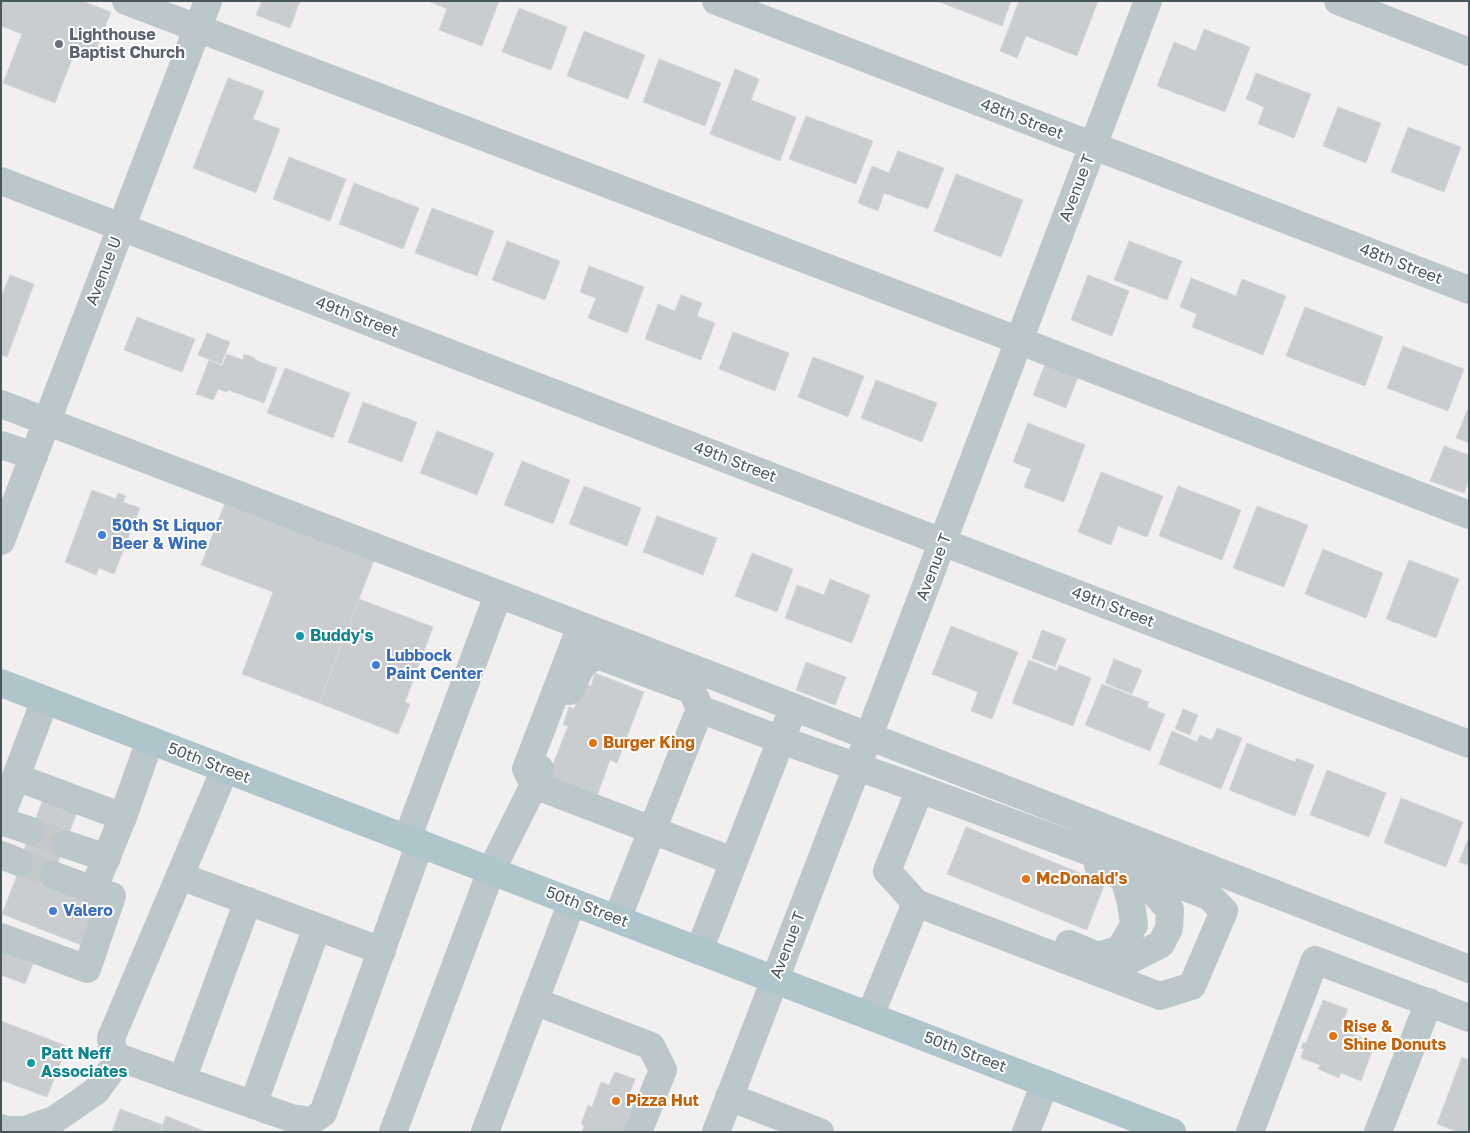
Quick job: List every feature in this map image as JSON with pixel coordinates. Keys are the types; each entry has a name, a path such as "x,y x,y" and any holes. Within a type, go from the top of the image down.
{"main road":[{"name":"50th Street","path":"1,683 1172,1132"}],"street":[{"path":"126,1 1020,341 1469,515"},
{"name":"Avenue U","path":"2,538 208,1"},
{"name":"48th Street","path":"716,1 1469,290"},
{"name":"Avenue T","path":"716,1132 1020,341 1148,1"},
{"path":"1338,1 1469,52"},
{"name":"49th Street","path":"1,181 1469,744"},
{"path":"1,404 713,676 1469,969"},
{"path":"1,445 34,456"},
{"path":"225,769 112,1038 113,1051 120,1058 182,1080 291,1118 311,1121 323,1113 382,951 414,841 498,595"},
{"path":"581,626 526,769 534,785 733,861"},
{"path":"393,1132 491,870 534,785 571,686 580,669 589,659 600,656 692,690 700,709 781,740 920,789 1209,896 1224,911 1192,986 1160,996 916,903 887,871 920,789"},
{"path":"617,919 713,676"},
{"path":"1,816 45,700"},
{"path":"699,950 793,708"},
{"path":"93,890 123,817 150,740"},
{"path":"16,777 123,817"},
{"path":"970,809 992,826 1098,864 1124,878 1151,889 1170,910 1169,928 1161,944 1122,964 1042,933 1005,938"},
{"path":"1,821 31,831"},
{"path":"65,844 107,858"},
{"path":"1,936 87,969 112,896 53,875"},
{"path":"180,876 382,951"},
{"path":"1098,956 1120,949 1134,925 1131,903 1124,878"},
{"path":"182,1080 248,902"},
{"path":"485,1132 572,902"},
{"path":"870,1016 916,903"},
{"path":"253,1105 317,927"},
{"path":"1250,1132 1315,960 1469,1018"},
{"path":"534,1001 651,1046 663,1070 638,1132"},
{"path":"1378,1132 1429,1002"},
{"path":"1,1128 25,1130 54,1120 96,1091 120,1058"},
{"path":"1026,1132 1045,1083"},
{"path":"729,1098 808,1130"}],"building":[{"name":"Lighthouse Baptist Church","path":"1,1 82,1 111,12 92,61 74,54 55,103 3,83 22,34 1,26"},
{"path":"262,1 300,1 290,28 256,15"},
{"path":"428,1 499,1 482,46 439,30 447,9"},
{"path":"937,1 1011,1 1002,26"},
{"path":"1019,1 1098,1 1077,56 1026,36 1017,58 1000,51"},
{"path":"519,8 567,27 551,70 502,52"},
{"path":"1204,29 1250,47 1225,112 1157,86 1174,42 1196,51"},
{"path":"584,31 645,55 628,99 567,76"},
{"path":"659,59 721,83 705,126 643,102"},
{"path":"735,69 759,79 751,100 796,117 780,161 710,134"},
{"path":"1256,73 1311,94 1294,138 1258,124 1264,107 1246,99"},
{"path":"228,78 264,91 253,119 280,129 256,193 193,168"},
{"path":"1338,107 1381,123 1366,163 1323,146"},
{"path":"806,116 873,141 856,184 789,159"},
{"path":"1408,127 1461,147 1444,192 1391,172"},
{"path":"898,151 944,168 928,209 884,193 878,211 858,203 872,166 889,173"},
{"path":"289,157 346,179 330,221 273,199"},
{"path":"956,174 1023,200 1001,257 934,231"},
{"path":"354,183 419,208 403,249 339,224"},
{"path":"432,208 494,231 477,276 415,253"},
{"path":"507,241 560,261 545,300 492,280"},
{"path":"1129,241 1182,261 1167,300 1114,280"},
{"path":"589,266 644,287 627,333 588,318 596,298 580,292"},
{"path":"10,275 34,284 7,357 1,355 1,297"},
{"path":"1088,275 1129,291 1112,336 1071,320"},
{"path":"1191,278 1236,296 1242,279 1286,296 1263,355 1192,327 1197,314 1180,307"},
{"path":"681,295 702,303 697,316 715,323 701,360 645,339 658,304 675,311"},
{"path":"1305,307 1383,337 1365,386 1286,356"},
{"path":"137,317 195,339 182,372 124,350"},
{"path":"733,332 789,353 775,391 719,369"},
{"path":"207,333 230,342 221,364 198,355"},
{"path":"1403,346 1464,369 1448,411 1387,388"},
{"path":"227,354 243,360 244,354 277,368 264,403 228,390 227,392 218,389 213,400 196,394 209,360 222,366"},
{"path":"813,357 864,376 848,417 798,397"},
{"path":"1045,364 1078,377 1066,408 1033,395"},
{"path":"285,368 350,393 333,438 267,413"},
{"path":"876,380 937,403 922,442 861,418"},
{"path":"363,402 417,422 402,462 348,442"},
{"path":"1469,406 1469,443 1456,438"},
{"path":"1028,423 1085,445 1064,502 1024,487 1031,469 1013,462"},
{"path":"437,431 494,453 477,495 420,473"},
{"path":"1444,446 1469,455 1469,480 1464,493 1430,481"},
{"path":"522,461 570,480 553,524 504,505"},
{"path":"1101,472 1163,496 1147,537 1118,526 1111,545 1078,532"},
{"path":"584,486 641,508 627,546 569,524"},
{"path":"1178,486 1241,510 1222,560 1159,536"},
{"name":"50th St Liquor Beer & Wine","path":"92,490 116,499 118,493 126,496 123,502 140,508 114,574 99,568 96,575 65,562"},
{"name":"Buddy's","path":"225,503 374,560 319,703 242,674 273,592 201,565"},
{"path":"1257,506 1308,525 1284,587 1233,568"},
{"path":"657,516 717,538 703,575 643,552"},
{"path":"1323,549 1383,573 1366,618 1305,594"},
{"path":"752,553 793,569 777,612 735,596"},
{"path":"1409,560 1459,579 1436,638 1386,619"},
{"path":"830,579 870,595 852,643 785,618 797,585 824,595"},
{"name":"Lubbock Paint Center","path":"359,599 433,627 405,702 410,704 398,734 319,703"},
{"path":"951,626 1018,652 992,719 971,711 978,692 932,674"},
{"path":"1042,630 1066,639 1055,667 1032,658"},
{"path":"1114,659 1142,670 1132,694 1105,683"},
{"path":"1029,660 1057,671 1059,665 1091,678 1073,726 1012,703"},
{"path":"806,662 846,677 835,705 796,690"},
{"name":"Burger King","path":"595,673 644,692 617,763 610,760 597,796 548,777 568,726 563,725 569,707 574,709 580,694 581,682 591,686"},
{"path":"1102,684 1149,702 1147,707 1165,714 1150,751 1085,725"},
{"path":"1183,709 1198,715 1190,735 1175,729"},
{"path":"1217,728 1242,738 1221,789 1159,764 1172,731 1197,742 1200,735 1212,740"},
{"path":"1247,743 1295,762 1296,758 1314,765 1295,816 1229,790"},
{"path":"1327,770 1386,793 1369,837 1310,815"},
{"name":"Valero","path":"45,794 79,807 51,881 17,868"},
{"path":"1401,798 1463,822 1446,867 1384,843"},
{"name":"McDonald's","path":"966,827 1105,883 1087,930 947,874"},
{"path":"1469,837 1469,865 1459,862"},
{"name":"Valero","path":"17,875 104,908 89,948 2,914"},
{"path":"1,951 33,964 25,984 1,975"},
{"name":"Rise & Shine Donuts","path":"1323,1000 1348,1009 1340,1029 1375,1043 1361,1081 1341,1073 1339,1078 1318,1069 1320,1065 1301,1058 1304,1049 1301,1048 1303,1042 1306,1043"},
{"name":"Patt Neff Associates","path":"1,1021 67,1046 47,1097 1,1080"},
{"path":"1462,1057 1469,1060 1469,1132 1458,1132 1437,1124"},
{"name":"Pizza Hut","path":"615,1072 635,1079 630,1093 640,1097 627,1132 582,1132 584,1126 581,1124 588,1105 592,1107 601,1082 609,1085"},
{"path":"120,1109 163,1125 160,1132 112,1132"},
{"path":"166,1116 206,1132 160,1132"}],"tunnel":[{"path":"31,831 65,844"},
{"path":"19,862 53,875"}],"place":[{"name":"Lighthouse Baptist Church","path":"59,44"},
{"name":"50th St Liquor Beer & Wine","path":"102,535"},
{"name":"Buddy's","path":"300,636"},
{"name":"Lubbock Paint Center","path":"376,665"},
{"name":"Burger King","path":"593,743"},
{"name":"McDonald's","path":"1026,879"},
{"name":"Valero","path":"53,911"},
{"name":"Rise & Shine Donuts","path":"1333,1036"},
{"name":"Patt Neff Associates","path":"31,1063"},
{"name":"Pizza Hut","path":"616,1101"}]}
